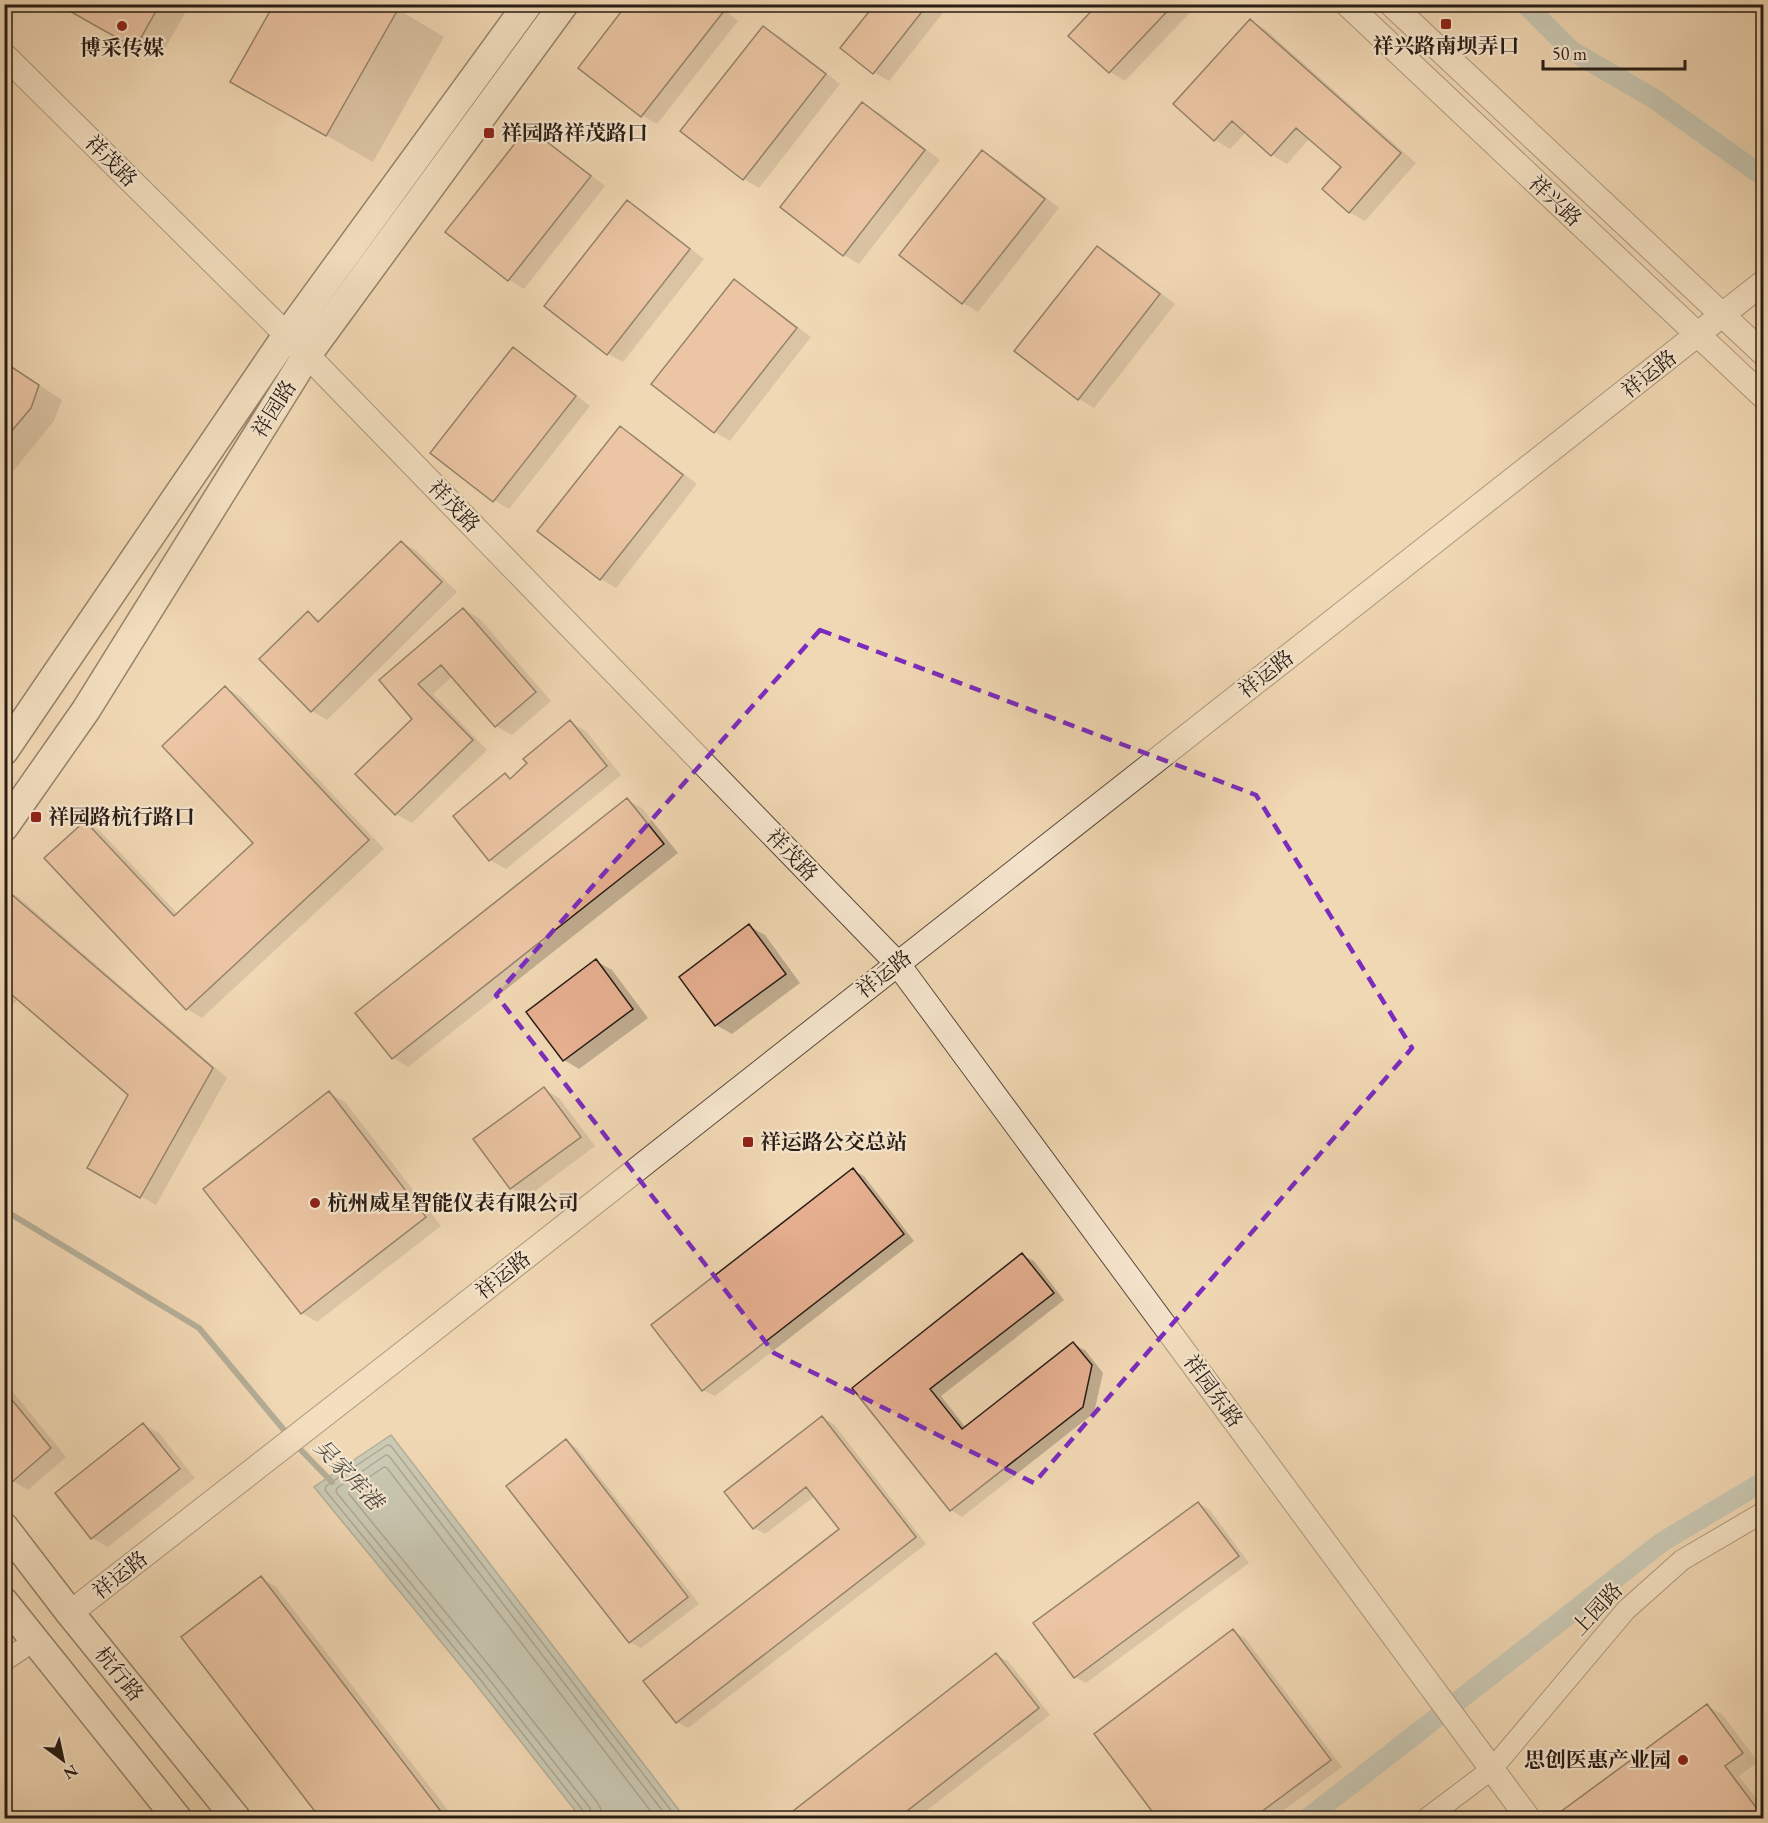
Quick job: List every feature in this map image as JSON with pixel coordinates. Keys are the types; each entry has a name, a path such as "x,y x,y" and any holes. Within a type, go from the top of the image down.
{"main road":[{"name":"祥园路","path":"4,751 287,335 528,4"},
{"name":"祥园路","path":"4,827 86,710 308,356 564,4"},
{"name":"杭行路","path":"4,1527 70,1613 236,1818"},
{"path":"4,1602 177,1818"}],"street":[{"name":"祥兴路","path":"1347,4 1764,397"},
{"name":"祥兴路","path":"1391,4 1764,354"},
{"name":"祥茂路","path":"4,56 308,356 897,963"},
{"name":"祥运路","path":"70,1613 1764,282"},
{"name":"祥园东路","path":"897,963 1528,1818"},
{"name":"上园路","path":"1427,1818 1492,1769 1626,1610 1682,1560 1764,1512"},
{"path":"4,1661 34,1641"}],"highlighted area":[{"path":"820,630 1256,795 1412,1048 1034,1483 774,1353 496,995"}],"water":[{"path":"391,1435 685,1818 581,1818 474,1682 314,1487"}],"building":[{"name":"博采传媒","path":"57,4 160,4 135,48"},
{"path":"274,4 401,4 326,136 230,82"},
{"path":"627,4 716,4 724,11 641,117 578,68"},
{"path":"875,4 928,4 873,74 840,48"},
{"path":"1098,4 1174,4 1109,73 1068,36"},
{"path":"1250,19 1401,153 1349,213 1322,189 1341,167 1296,128 1271,156 1232,121 1214,141 1173,104"},
{"path":"763,26 826,74 743,180 680,131"},
{"path":"862,102 925,150 843,256 780,207"},
{"path":"528,127 591,176 508,281 445,232"},
{"path":"982,150 1045,199 962,304 899,255"},
{"path":"627,200 690,249 607,355 544,306"},
{"path":"1097,246 1160,294 1078,400 1014,351"},
{"path":"734,279 797,328 714,433 651,384"},
{"path":"513,347 576,396 493,502 430,453"},
{"path":"4,362 39,385 31,408 4,440"},
{"path":"620,426 683,475 600,580 537,531"},
{"path":"401,541 442,582 311,712 259,659 308,611 318,622"},
{"path":"463,608 536,692 495,727 441,665 418,684 473,740 395,815 355,774 412,719 379,680"},
{"path":"225,686 369,840 186,1010 44,858 85,821 174,916 253,843 162,746"},
{"path":"570,720 607,766 489,861 453,816 505,773 510,779 527,763 523,759"},
{"path":"627,798 664,844 392,1059 355,1013"},
{"path":"4,888 213,1068 140,1198 87,1168 128,1095 4,988"},
{"path":"749,924 786,974 715,1026 679,977"},
{"path":"596,959 633,1009 563,1061 526,1012"},
{"path":"544,1087 581,1137 510,1189 473,1139"},
{"name":"杭州威星智能仪表有限公司","path":"329,1091 426,1217 301,1314 203,1189"},
{"path":"853,1168 904,1234 702,1391 651,1325"},
{"path":"1022,1253 1054,1293 930,1389 962,1429 1073,1342 1092,1365 1083,1407 950,1511 852,1388"},
{"path":"4,1390 51,1448 12,1482 4,1472"},
{"path":"822,1416 916,1537 676,1723 643,1681 839,1529 806,1487 753,1529 724,1492"},
{"path":"143,1423 180,1469 91,1539 55,1493"},
{"path":"566,1439 688,1597 629,1643 506,1486"},
{"path":"1198,1502 1239,1556 1074,1678 1033,1623"},
{"path":"261,1576 446,1818 320,1818 181,1637"},
{"path":"1233,1629 1331,1760 1253,1818 1157,1818 1094,1734"},
{"path":"996,1653 1039,1708 898,1818 784,1818"},
{"name":"思创医惠产业园","path":"1707,1704 1743,1753 1725,1766 1764,1818 1552,1818"}],"waterway":[{"path":"1525,4 1572,51 1653,98 1764,177"},
{"name":"吴家库港","path":"4,1210 199,1328 289,1436"},
{"name":"吴家库港","path":"295,1444 332,1482"},
{"path":"1308,1818 1662,1542 1764,1481"}],"place":[{"name":"祥兴路南坝弄口","path":"1446,24"},
{"name":"博采传媒","path":"122,26"},
{"name":"祥园路祥茂路口","path":"489,133"},
{"name":"祥园路杭行路口","path":"36,817"},
{"name":"祥运路公交总站","path":"748,1142"},
{"name":"杭州威星智能仪表有限公司","path":"315,1203"},
{"name":"思创医惠产业园","path":"1683,1760"}]}
